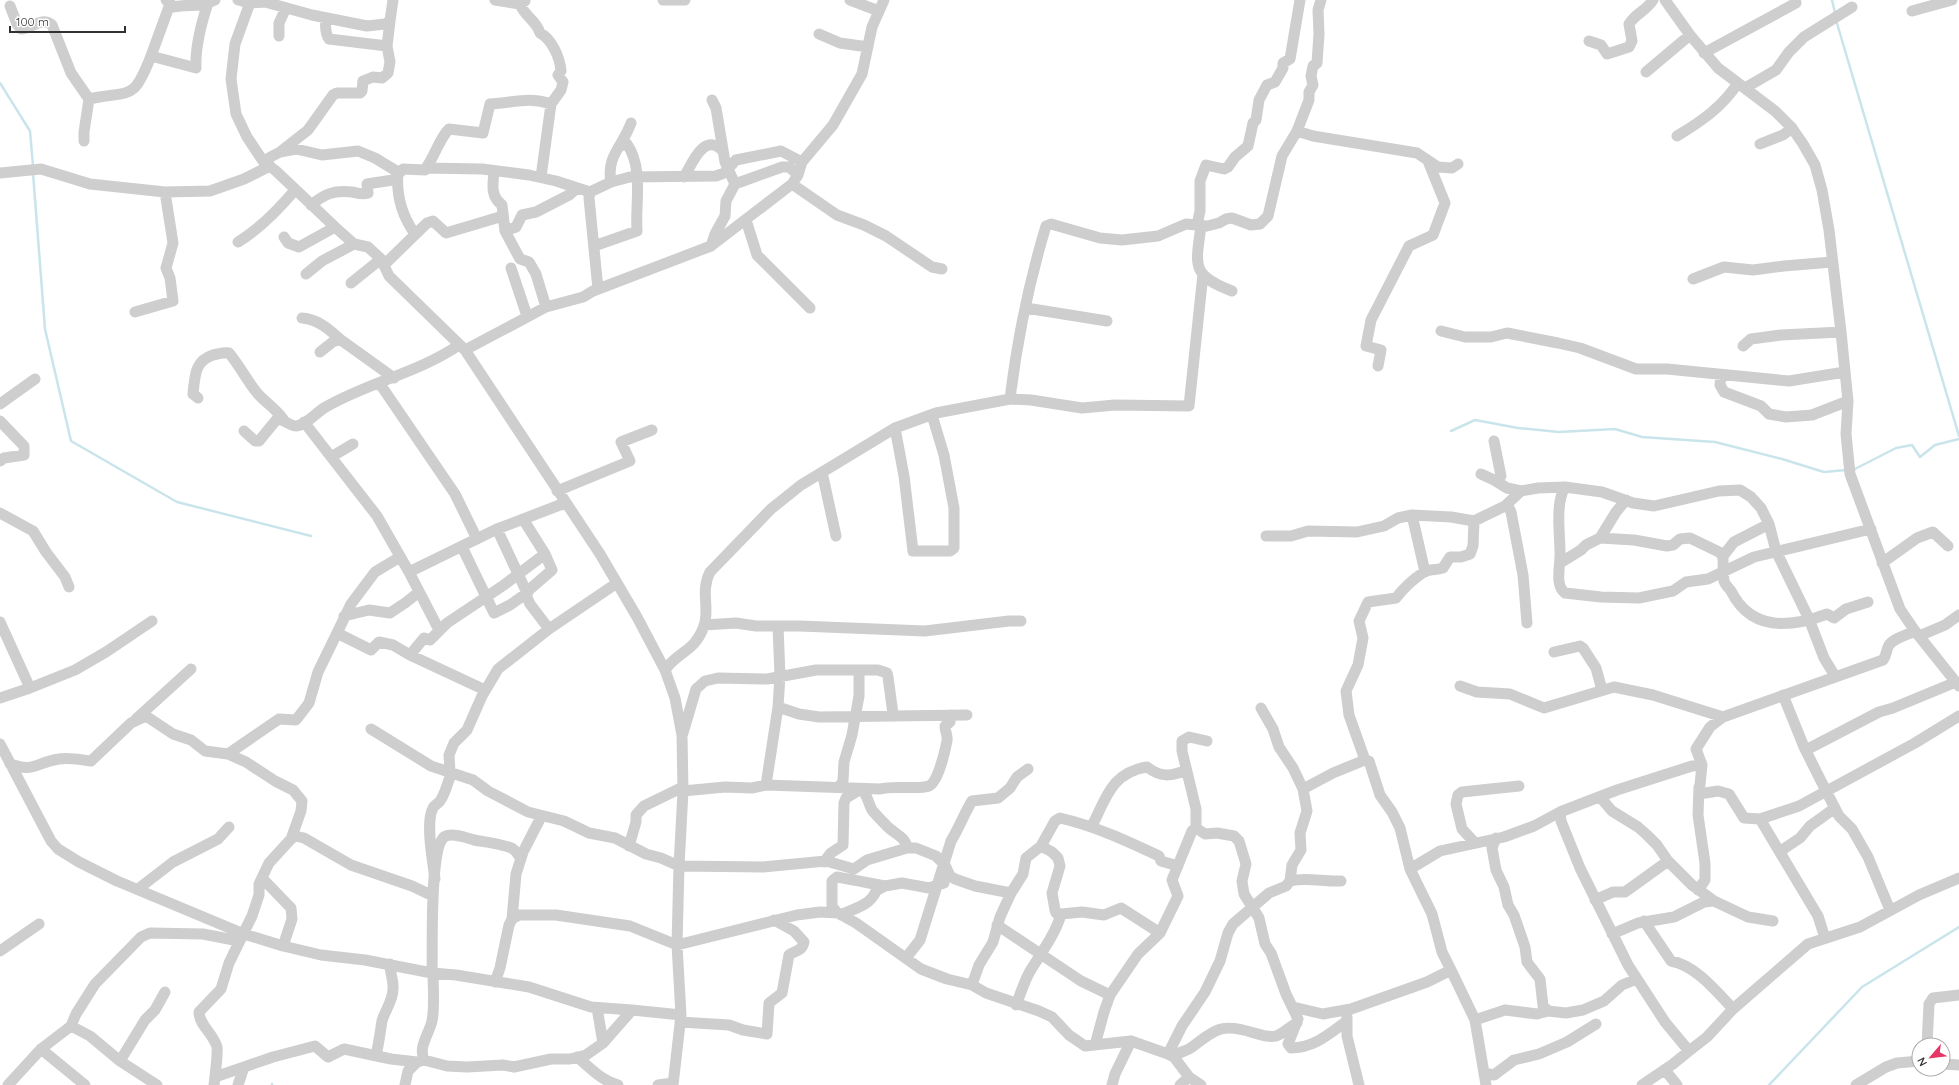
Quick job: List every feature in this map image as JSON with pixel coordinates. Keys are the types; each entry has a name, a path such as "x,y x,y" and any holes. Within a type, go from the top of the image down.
{"street":[{"path":"238,0 265,2 326,18 367,26 385,24 390,21"},
{"path":"0,173 41,169 90,184 166,192 210,191 244,179 266,164 308,130 333,95 337,93 360,93 362,91 363,80 366,78 382,78 388,73 390,62 387,46 393,0"},
{"path":"495,0 523,2 525,15 538,25 540,33 544,35 557,52 561,71 558,75 564,82 551,104 542,177"},
{"path":"663,0 685,0"},
{"path":"850,0 879,11"},
{"path":"198,398 193,394 195,375 200,362 209,357 225,352 229,353 258,394 278,412 283,419 293,426 298,426 324,408 394,378 546,307 583,297 598,289 711,246 795,180 802,162 833,125 844,109 862,74 872,27 884,0"},
{"path":"1232,291 1218,285 1200,272 1197,260 1200,182 1206,165 1224,169 1228,167 1235,157 1248,146 1253,123 1256,120 1259,100 1267,85 1274,82 1283,68 1283,63 1290,58 1300,0"},
{"path":"1010,399 1015,362 1026,308 1038,252 1046,226 1052,224 1100,238 1122,240 1158,236 1186,224 1207,226 1232,218 1251,225 1260,224 1268,216 1282,156 1297,131 1309,100 1309,92 1313,85 1311,76 1313,66 1317,63 1319,34 1318,10 1321,0"},
{"path":"1589,41 1601,45 1607,54 1629,47 1632,41 1629,24 1636,14 1646,11 1653,0"},
{"path":"1665,0 1704,53 1718,68 1775,111 1792,128 1815,165 1822,190 1829,230 1841,332 1848,401 1846,434 1849,469 1900,609 1917,634 1958,684 1879,712 1806,750"},
{"path":"1912,11 1952,0"},
{"path":"89,99 130,92 136,88 151,56 168,2 174,7 198,7 212,2"},
{"path":"151,56 196,68 196,57 202,21 212,2"},
{"path":"251,2 235,44 230,79 236,114 247,138 266,164 334,227 354,244 368,247 383,262 389,276 462,347 480,371 617,583 665,670 675,698 682,735 683,789 679,866 678,945 681,1019 673,1084 658,1085"},
{"path":"1704,53 1796,3"},
{"path":"10,6 17,24 21,29 26,29 42,21 48,22 52,25 71,73 89,99 84,141"},
{"path":"279,36 279,23 286,8"},
{"path":"1677,136 1705,120 1742,85 1776,70 1789,52 1804,36 1852,8"},
{"path":"326,18 326,35 329,39 387,46"},
{"path":"819,34 840,43 868,47"},
{"path":"1646,72 1690,35"},
{"path":"426,168 433,159 444,134 449,129 483,133 490,104 537,99 551,104"},
{"path":"712,100 716,108 723,151 735,184"},
{"path":"611,182 609,170 616,150 624,141 631,123"},
{"path":"1760,144 1783,135 1792,128"},
{"path":"1297,131 1313,136 1417,153 1438,167 1452,168 1458,164"},
{"path":"594,246 637,231 637,176 630,149 627,144 620,146"},
{"path":"684,177 699,150 716,145 723,151"},
{"path":"280,152 296,148 322,155 358,151 375,158 398,172"},
{"path":"311,205 325,193 368,193 367,184 393,180 402,169 425,170 426,168 494,171 542,177 590,192 611,182 637,176 712,176 724,173 727,165 736,160 781,151 802,162"},
{"path":"772,153 782,167"},
{"path":"1378,366 1381,350 1366,346 1371,320 1409,246 1433,234 1445,203 1428,161"},
{"path":"711,246 715,234 726,216 726,201 735,184 782,167 789,167 795,180 837,215 864,225 916,255 932,267 942,269"},
{"path":"494,171 493,192 496,200 502,205 505,231 520,259 529,262 536,274 546,307"},
{"path":"398,172 400,204 407,224 415,234"},
{"path":"505,231 516,227 522,215 536,212 569,195 577,188"},
{"path":"238,242 250,235 277,212 295,190"},
{"path":"135,312 173,301 170,278 166,268 172,243 166,192"},
{"path":"590,192 589,198 598,289"},
{"path":"351,282 383,262 427,223 433,221 446,233 503,216"},
{"path":"746,220 757,255 810,308"},
{"path":"284,237 288,243 299,247 334,227"},
{"path":"306,274 322,261 354,244"},
{"path":"1693,279 1724,267 1753,270 1832,262"},
{"path":"511,268 527,316"},
{"path":"665,670 671,662 695,645 704,625 704,582 710,572 771,509 801,485 895,428 932,414 1010,399 1031,400 1082,408 1115,404 1189,406 1203,274"},
{"path":"1026,308 1107,321"},
{"path":"302,318 312,319 328,328 341,340 394,378"},
{"path":"1441,331 1465,337 1491,337 1507,333 1520,335 1580,348 1636,369 1667,369 1789,381 1845,372"},
{"path":"1742,346 1751,339 1781,335 1841,332"},
{"path":"320,352 334,341 341,340"},
{"path":"1720,375 1720,385 1724,392 1761,406 1769,414 1786,417 1812,415 1848,401"},
{"path":"0,404 35,380"},
{"path":"380,384 455,494 477,539"},
{"path":"895,428 904,476 913,552 950,551 954,548 954,508 944,455 932,414"},
{"path":"244,431 255,441 259,440 272,423 277,419 283,419"},
{"path":"0,422 24,446 24,455 4,458 0,461"},
{"path":"304,422 377,516 409,572 439,630"},
{"path":"557,491 630,461 621,442 652,430"},
{"path":"1494,441 1501,476 1494,480"},
{"path":"331,457 353,444"},
{"path":"822,472 836,536"},
{"path":"1481,474 1507,488 1521,491 1538,488 1565,488 1602,492 1626,500 1654,506 1719,491 1740,490 1751,497 1761,508 1769,524 1776,551 1809,619 1824,658 1835,676"},
{"path":"1565,488 1562,493 1558,526 1560,563 1559,580 1561,590 1565,593 1601,598 1639,598 1673,591 1686,582 1708,579 1754,557 1870,529"},
{"path":"1266,536 1291,536 1308,531 1357,532 1384,526 1398,518 1412,514 1451,516 1474,521 1504,506 1521,491"},
{"path":"1600,538 1616,512 1626,500"},
{"path":"409,572 497,529 565,503"},
{"path":"1504,506 1509,508 1511,512 1523,575 1527,623"},
{"path":"0,513 33,531 46,552 65,577 69,587"},
{"path":"1412,514 1424,572"},
{"path":"462,547 494,613 510,605 527,593 552,570 545,554 523,518"},
{"path":"1474,521 1473,546 1470,554 1461,557 1450,557 1443,568 1424,572 1421,576 1408,582 1396,598 1368,602 1359,621 1363,638 1358,665 1346,691 1349,715 1365,760 1369,761 1380,795 1392,812 1400,828 1410,869 1432,914 1442,952 1474,1020 1486,1085"},
{"path":"1769,524 1734,542 1723,556 1725,583 1734,598 1751,617 1775,624 1790,624 1827,614 1834,618 1846,609 1868,602"},
{"path":"497,529 527,593 530,604 549,629"},
{"path":"1882,563 1917,538 1933,532 1948,546"},
{"path":"1560,563 1586,545 1600,538 1634,540 1667,546 1673,545 1680,539 1690,538 1723,556"},
{"path":"410,655 424,638 430,640 439,630 487,598 545,554"},
{"path":"228,754 280,719 296,720 309,703 318,672 351,604 375,572 400,557"},
{"path":"435,879 430,843 430,816 433,807 439,802 446,790 451,772 449,755 454,743 467,730 485,690 498,669 549,629 617,583"},
{"path":"344,616 369,610 390,613 419,592"},
{"path":"1698,890 1705,880 1705,863 1698,815 1702,765 1696,749 1710,727 1723,717 1783,694 1883,660 1886,657 1888,647 1892,642 1945,624 1959,615"},
{"path":"0,698 75,670 106,652 152,621"},
{"path":"704,625 736,623 756,626 925,631 1021,621"},
{"path":"0,622 30,688"},
{"path":"766,785 778,707 780,676 778,626"},
{"path":"337,633 371,650 379,642 393,645 410,655 485,690"},
{"path":"1554,652 1580,646 1583,648 1596,668 1602,690"},
{"path":"10,764 23,768 35,768 52,760 61,758 91,761 191,669"},
{"path":"682,735 696,688 705,680 718,678 767,679 816,670 860,672 878,670 887,673 893,714"},
{"path":"839,787 842,781 844,762 852,735 859,696 860,672"},
{"path":"1460,686 1477,692 1510,694 1544,708 1614,687 1653,695 1723,717"},
{"path":"1783,694 1806,750 1839,816 1852,829 1868,857 1890,910"},
{"path":"778,707 799,714 819,717 893,714 951,716 966,715"},
{"path":"1171,1056 1182,1026 1205,992 1220,961 1228,933 1237,919 1248,910 1269,893 1286,886 1290,881 1292,864 1301,850 1300,833 1307,811 1303,789 1293,768 1279,747 1273,729 1261,708"},
{"path":"131,723 146,716 173,734 191,740 205,751 228,754 293,790 302,802 301,810 291,839"},
{"path":"629,846 636,822 636,815 644,806 683,789 725,786 752,788 766,785 861,789 928,786 934,782 941,766 947,739 945,726 950,722 951,716"},
{"path":"1699,794 1718,791 1729,794 1744,818 1760,819 1799,806 1915,743 1959,716"},
{"path":"371,729 431,766 473,780 488,791 528,812 564,821 589,833 615,838 646,854 661,858 679,866 763,867 832,862 851,869 859,879 885,886"},
{"path":"1095,1046 1110,995 1138,954 1160,933 1178,896 1172,880 1192,831 1196,828 1196,809 1182,751 1182,741 1189,737 1207,741"},
{"path":"0,744 51,841 58,849 79,862 242,938"},
{"path":"1303,789 1333,773 1365,760"},
{"path":"1410,869 1440,851 1496,838 1534,826 1560,812 1600,797 1692,766 1702,765"},
{"path":"1092,826 1115,782 1123,775 1136,769 1147,767 1154,773 1166,776 1174,776 1186,770"},
{"path":"18,779 23,768"},
{"path":"906,958 920,940 939,884 951,841 972,801 998,798 1010,788 1017,777 1028,769"},
{"path":"1475,843 1462,829 1456,804 1458,795 1462,792 1519,786"},
{"path":"861,789 865,793 873,811 890,830 899,834 907,844 907,848"},
{"path":"824,862 831,853 843,845 844,803 846,798 861,789"},
{"path":"1600,797 1612,811 1638,827 1647,835 1657,845 1668,861 1698,890 1714,901 1748,917 1773,921"},
{"path":"1782,856 1782,850 1800,838 1810,826 1835,808"},
{"path":"1560,812 1561,821 1595,900 1612,934 1637,979 1665,1022 1689,1051"},
{"path":"495,982 512,919 516,874 521,858 541,817 544,816"},
{"path":"972,985 979,965 992,942 997,925 1011,893 1023,874 1026,858 1041,846 1055,821 1060,818 1092,826 1116,838 1132,842 1136,846 1159,856 1161,861 1178,866"},
{"path":"1760,819 1818,916 1825,938"},
{"path":"138,889 173,862 218,839 229,827"},
{"path":"1196,828 1205,834 1234,836 1239,841 1246,864 1242,881 1248,910 1258,918 1265,944 1271,953 1286,994 1298,1019 1288,1044 1291,1048 1299,1048 1318,1042 1347,1021"},
{"path":"405,1085 408,1071 420,1061 422,1048 432,1021 433,896 435,879 434,863 440,843 448,835 468,838 513,849 521,858"},
{"path":"214,1081 218,1049 213,1036 199,1019 199,1012 221,989 229,963 242,938 259,895 259,884 269,863 291,839 295,836 304,838 350,865 412,886 433,896"},
{"path":"1496,838 1492,848 1496,870 1504,887 1508,905 1514,915 1525,947 1527,962 1540,979 1543,1006 1548,1011"},
{"path":"1041,846 1052,852 1058,858 1060,866 1052,893 1056,913 1062,914 1082,912 1104,915 1121,908 1160,933"},
{"path":"851,869 858,867 867,860 907,848 916,848 929,851 936,856 944,865 950,876 955,879 988,889 1011,893"},
{"path":"1595,900 1613,892 1625,892 1668,861"},
{"path":"867,882 858,883 837,877 834,878 832,881 832,906 839,914 856,923 879,941 921,969 947,979 972,985 986,993 1040,1011 1052,1017 1078,1042 1085,1046 1131,1042 1171,1056 1189,1077 1201,1085"},
{"path":"262,878 291,908 292,919 282,946"},
{"path":"1642,1085 1665,1070 1707,1037 1733,1009 1808,944 1860,927 1919,895 1959,878"},
{"path":"512,919 519,916 556,915 630,926 678,945 774,920 820,912 839,914 867,903 874,897 876,891 885,886 902,883 929,888 955,879"},
{"path":"1290,881 1299,879 1324,882 1341,881"},
{"path":"1612,934 1644,921 1674,917 1704,902 1714,901"},
{"path":"1016,1004 1032,968 1041,956 1059,923 1062,914"},
{"path":"8,1085 41,1049 71,1026 76,1014 95,984 141,936 150,933 202,934 242,938 321,955 390,964 432,973 529,988 591,1007 632,1010 681,1019 729,1025 743,1030 767,1034 769,1003 782,993 789,955 792,952 798,951 803,946 804,942 794,931 774,920"},
{"path":"1644,921 1671,961 1680,962 1701,977 1733,1009"},
{"path":"0,951 39,924"},
{"path":"997,925 1041,956 1081,981 1110,995"},
{"path":"376,1055 381,1038 382,1020 393,995 394,986 390,973 390,964"},
{"path":"1293,1007 1323,1014 1351,1009 1427,982 1451,970"},
{"path":"1474,1020 1505,1010 1537,1014 1548,1011 1566,1013 1583,1010 1604,1001 1622,985 1637,979"},
{"path":"120,1061 145,1020 155,1010 165,992"},
{"path":"1927,1037 1929,1004 1933,998 1959,994"},
{"path":"597,1008 603,1043"},
{"path":"1351,1009 1347,1021 1347,1036 1360,1085"},
{"path":"214,1081 244,1067 315,1046 328,1057 344,1049 376,1055 391,1060 420,1061 447,1066 467,1067 503,1065 514,1067 551,1059 577,1057 586,1055 603,1043 632,1010"},
{"path":"1171,1056 1188,1050 1206,1036 1222,1027 1238,1028 1265,1036 1275,1036 1297,1023"},
{"path":"1484,1074 1494,1075 1514,1060 1539,1054 1567,1042 1596,1024"},
{"path":"71,1026 90,1036 120,1061 157,1085"},
{"path":"1331,1032 1336,1032 1347,1036"},
{"path":"1112,1085 1115,1074 1131,1042"},
{"path":"41,1049 85,1085"},
{"path":"577,1057 596,1075 605,1081 618,1085"},
{"path":"1856,1085 1897,1063 1911,1062"},
{"path":"238,1085 244,1067"},
{"path":"1665,1070 1678,1085"},
{"path":"1180,1085 1189,1077"}],"waterway":[{"path":"1832,0 1835,13"},
{"path":"1836,20 1959,436"},
{"path":"0,83 30,131 33,166"},
{"path":"33,173 45,329 71,441 177,502 311,536"},
{"path":"1451,431 1475,420 1518,428 1559,432 1615,429 1642,437 1715,442 1782,459 1824,472 1846,470"},
{"path":"1853,470 1896,448 1912,445 1920,457 1935,445 1959,439"},
{"path":"1769,1085 1862,987 1959,927"}]}
